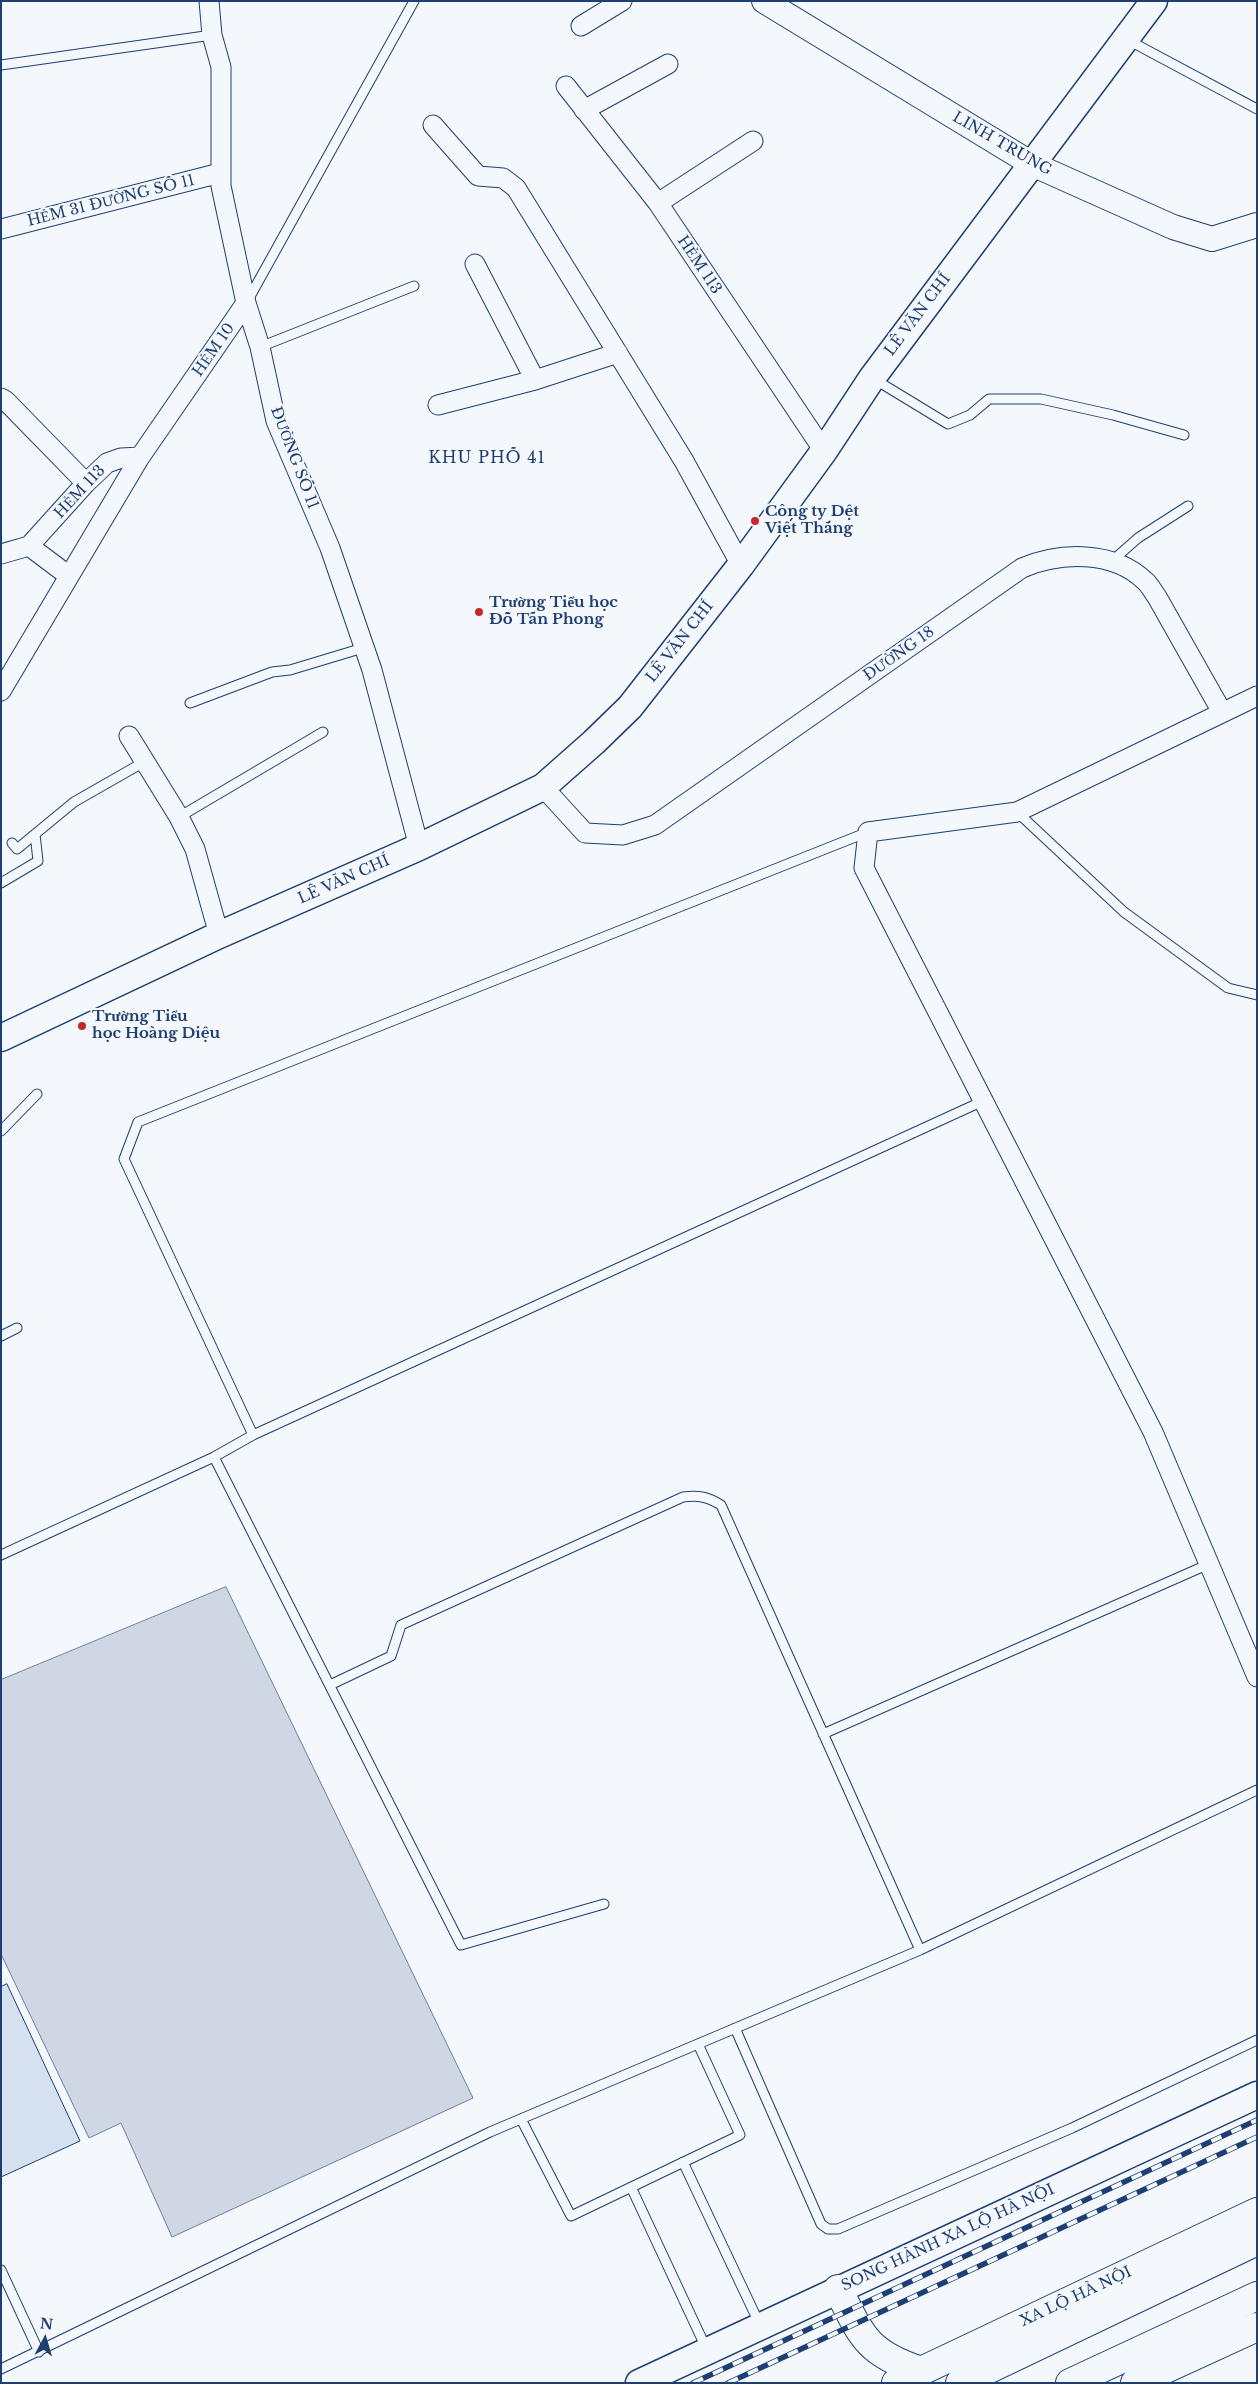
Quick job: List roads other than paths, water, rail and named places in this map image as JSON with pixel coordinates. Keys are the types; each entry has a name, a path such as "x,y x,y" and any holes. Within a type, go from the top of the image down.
{"highway":[{"name":"XA LỘ HÀ NỘI","path":"896,2383 1257,2212"},
{"name":"XA LỘ HÀ NỘI","path":"960,2383 1257,2241"},
{"path":"838,2289 858,2329 871,2346 892,2362 920,2371"},
{"path":"1070,2383 1257,2296"},
{"path":"1135,2383 1257,2327"}],"main road":[{"name":"LÊ VĂN CHÍ","path":"1,1038 219,935 419,847 543,787 630,706 741,565 824,451 872,378 1154,1"},
{"name":"SONG HÀNH XA LỘ HÀ NỘI","path":"639,2383 1257,2095"}],"street":[{"name":"ĐƯỜNG SỐ 11","path":"210,1 212,35 222,67 220,186 246,302 260,347 276,421 330,548 363,648 419,847"},
{"path":"582,26 622,1"},
{"name":"LINH TRUNG","path":"764,1 1032,164 1173,227 1212,239 1257,225"},
{"path":"584,110 668,64"},
{"name":"HẺM 113","path":"566,86 658,203 824,451"},
{"path":"433,125 478,176 503,178 516,188 684,461 741,565"},
{"path":"658,203 753,141"},
{"name":"HẺM 31 ĐƯỜNG SỐ 11","path":"1,230 220,173"},
{"path":"475,264 535,380"},
{"name":"HẺM 10","path":"1,691 140,456 246,302"},
{"path":"438,405 535,380 618,353"},
{"path":"1,398 6,400 86,483"},
{"name":"HẺM 113","path":"29,546 86,483 107,463 121,458 140,456"},
{"path":"1,554 29,546 69,576"},
{"name":"ĐƯỜNG 18","path":"543,787 585,833 623,835 655,825 1022,568 1060,556 1111,562 1145,581 1157,597 1222,712"},
{"path":"1257,696 1017,812 868,832 864,868 1153,1432 1257,1678"},
{"path":"129,736 179,817 195,849 219,935"}],"lane":[{"name":"HẺM 10","path":"246,302 414,1"},
{"path":"1,65 212,35"},
{"path":"1126,38 1257,109"},
{"path":"260,347 414,286"},
{"path":"872,378 948,424 970,415 989,398 1041,400 1113,415 1184,434"},
{"path":"1111,562 1138,538 1188,506"},
{"path":"190,703 272,672 290,670 363,648"},
{"path":"179,817 323,732"},
{"path":"12,843 17,849 74,802 144,762"},
{"path":"1017,812 1124,912 1228,988 1257,995"},
{"path":"253,1435 124,1159 138,1122 868,832"},
{"path":"1,882 38,861 36,834"},
{"path":"1,1131 37,1094"},
{"path":"1,1555 214,1457 253,1435 983,1101"},
{"path":"1,1336 18,1328"},
{"path":"214,1457 461,1945 604,1904"},
{"path":"330,1685 391,1656 401,1625 683,1497 697,1495 709,1498 721,1504 920,1950"},
{"path":"823,1734 1209,1564"},
{"path":"1,2369 521,2119 920,1950 1257,1790"},
{"path":"735,2028 821,2224 828,2228 838,2229 1072,2128 1257,2040"},
{"path":"521,2119 571,2216 740,2135 698,2044"},
{"path":"683,2162 760,2325"},
{"path":"631,2187 707,2351"},
{"path":"1,2270 39,2352"}],"railway":[{"path":"693,2383 1257,2120"},
{"path":"728,2383 1257,2137"}],"place":[{"name":"Công ty Dệt Việt Thắng","path":"755,521"},
{"name":"Trường Tiểu học Đỗ Tấn Phong","path":"479,612"},
{"name":"Trường Tiểu học Hoàng Diệu","path":"82,1026"}],"district":[{"name":"KHU PHỐ 41","path":"487,458"}]}
